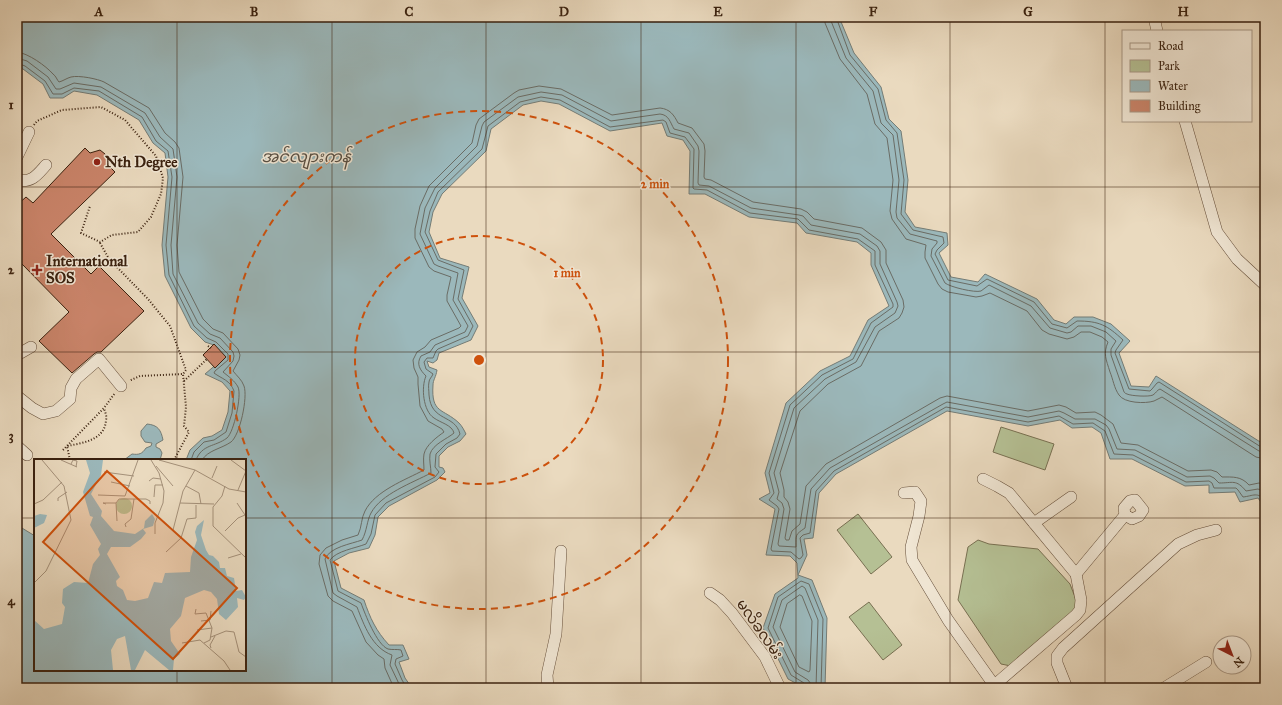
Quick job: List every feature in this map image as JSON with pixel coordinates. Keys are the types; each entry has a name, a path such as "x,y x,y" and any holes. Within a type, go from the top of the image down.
{"street":[{"path":"1154,17 1157,30"},
{"path":"1185,122 1217,232 1237,259 1265,285"},
{"path":"17,157 28,132"},
{"path":"17,180 25,181 34,177 46,165"},
{"path":"17,355 31,347"},
{"path":"17,396 32,408 43,414 56,411 70,399 71,388 76,379 99,359 121,386"},
{"path":"17,446 27,455"},
{"path":"904,493 915,492 921,501 911,548 912,560 948,620 992,687 1076,615 1080,610 1081,600 1076,574 1009,493 983,479"},
{"path":"1034,523 1072,497"},
{"path":"1076,574 1125,515"},
{"path":"1067,688 1057,663 1057,656 1063,648 1178,544 1197,535 1216,530"},
{"path":"548,688 547,675 556,634 561,551"},
{"name":"မလိခလမ်း","path":"710,593 720,600 732,613 765,657 780,688"},
{"path":"1164,688 1206,662"}],"path":[{"path":"28,132 37,121 62,110 101,107 125,120 156,156 163,178 161,194 151,217 138,232 112,235 100,242"},
{"path":"90,206 81,233 100,242 109,259 148,299 170,326 186,370 183,374 186,407 184,426 189,432 175,459"},
{"path":"184,381 207,359"},
{"path":"64,450 104,408 121,386 140,376 183,374"},
{"path":"67,446 86,443 104,430 106,419 104,408"},
{"path":"67,446 70,459"}],"green space":[{"path":"1001,427 1054,444 1045,470 993,452"},
{"path":"858,514 892,557 871,574 837,530"},
{"path":"978,540 989,544 1038,549 1070,584 1078,605 1074,613 1011,666 1001,664 958,600 968,547"},
{"path":"869,602 902,645 883,660 849,617"}],"water":[{"name":"အင်လျားကန်","path":"17,17 839,17 854,53 881,87 889,119 901,131 908,180 905,212 915,227 947,233 948,245 939,253 951,277 978,282 985,274 1037,299 1054,320 1066,324 1074,317 1093,317 1111,324 1130,341 1119,353 1131,386 1149,387 1156,376 1265,445 1265,508 1258,498 1240,502 1235,492 1209,493 1209,485 1185,486 1132,459 1110,459 1101,433 1092,427 1072,428 1060,420 1028,426 947,411 836,474 819,493 813,538 804,539 807,555 798,575 812,580 827,618 825,688 805,688 788,679 763,628 775,594 798,578 797,563 790,556 766,555 775,509 759,499 770,493 765,473 786,403 820,371 850,356 868,320 889,306 871,265 871,253 857,242 806,233 797,223 749,217 705,194 689,194 690,151 683,140 667,136 662,123 610,131 559,104 541,101 523,105 491,129 486,151 442,194 433,212 429,232 440,258 469,267 462,298 478,326 471,340 439,353 437,360 433,363 427,361 429,367 437,370 433,382 433,394 436,406 459,423 466,434 460,441 448,447 439,456 439,467 443,468 445,472 437,480 389,506 378,517 375,535 369,548 349,553 334,561 341,588 364,600 380,635 389,645 403,645 409,659 399,662 405,678 412,688 17,688 17,525 34,535 34,671 246,671 246,459 186,459 190,450 203,438 212,436 222,430 228,412 230,391 222,382 205,374 225,357 214,345 205,342 191,328 165,276 162,245 168,177 165,153 153,143 139,120 97,95 74,91 63,98 50,98 43,84 23,69 17,67"},
{"path":"147,424 156,427 161,433 163,440 156,444 156,447 160,449 162,453 160,459 125,459 132,454 140,454 146,448 151,446 152,443 145,442 141,436 141,431"}],"building":[{"path":"85,148 90,153 100,150 105,154 108,160 108,165 115,172 51,234 91,274 99,266 144,311 101,352 94,354 72,373 39,341 69,312 22,264 17,270 17,205 26,197 33,203"},
{"path":"214,344 226,357 215,368 203,355"}],"place":[{"name":"Nth Degree","path":"97,162"},
{"name":"International SOS","path":"37,270"}]}
